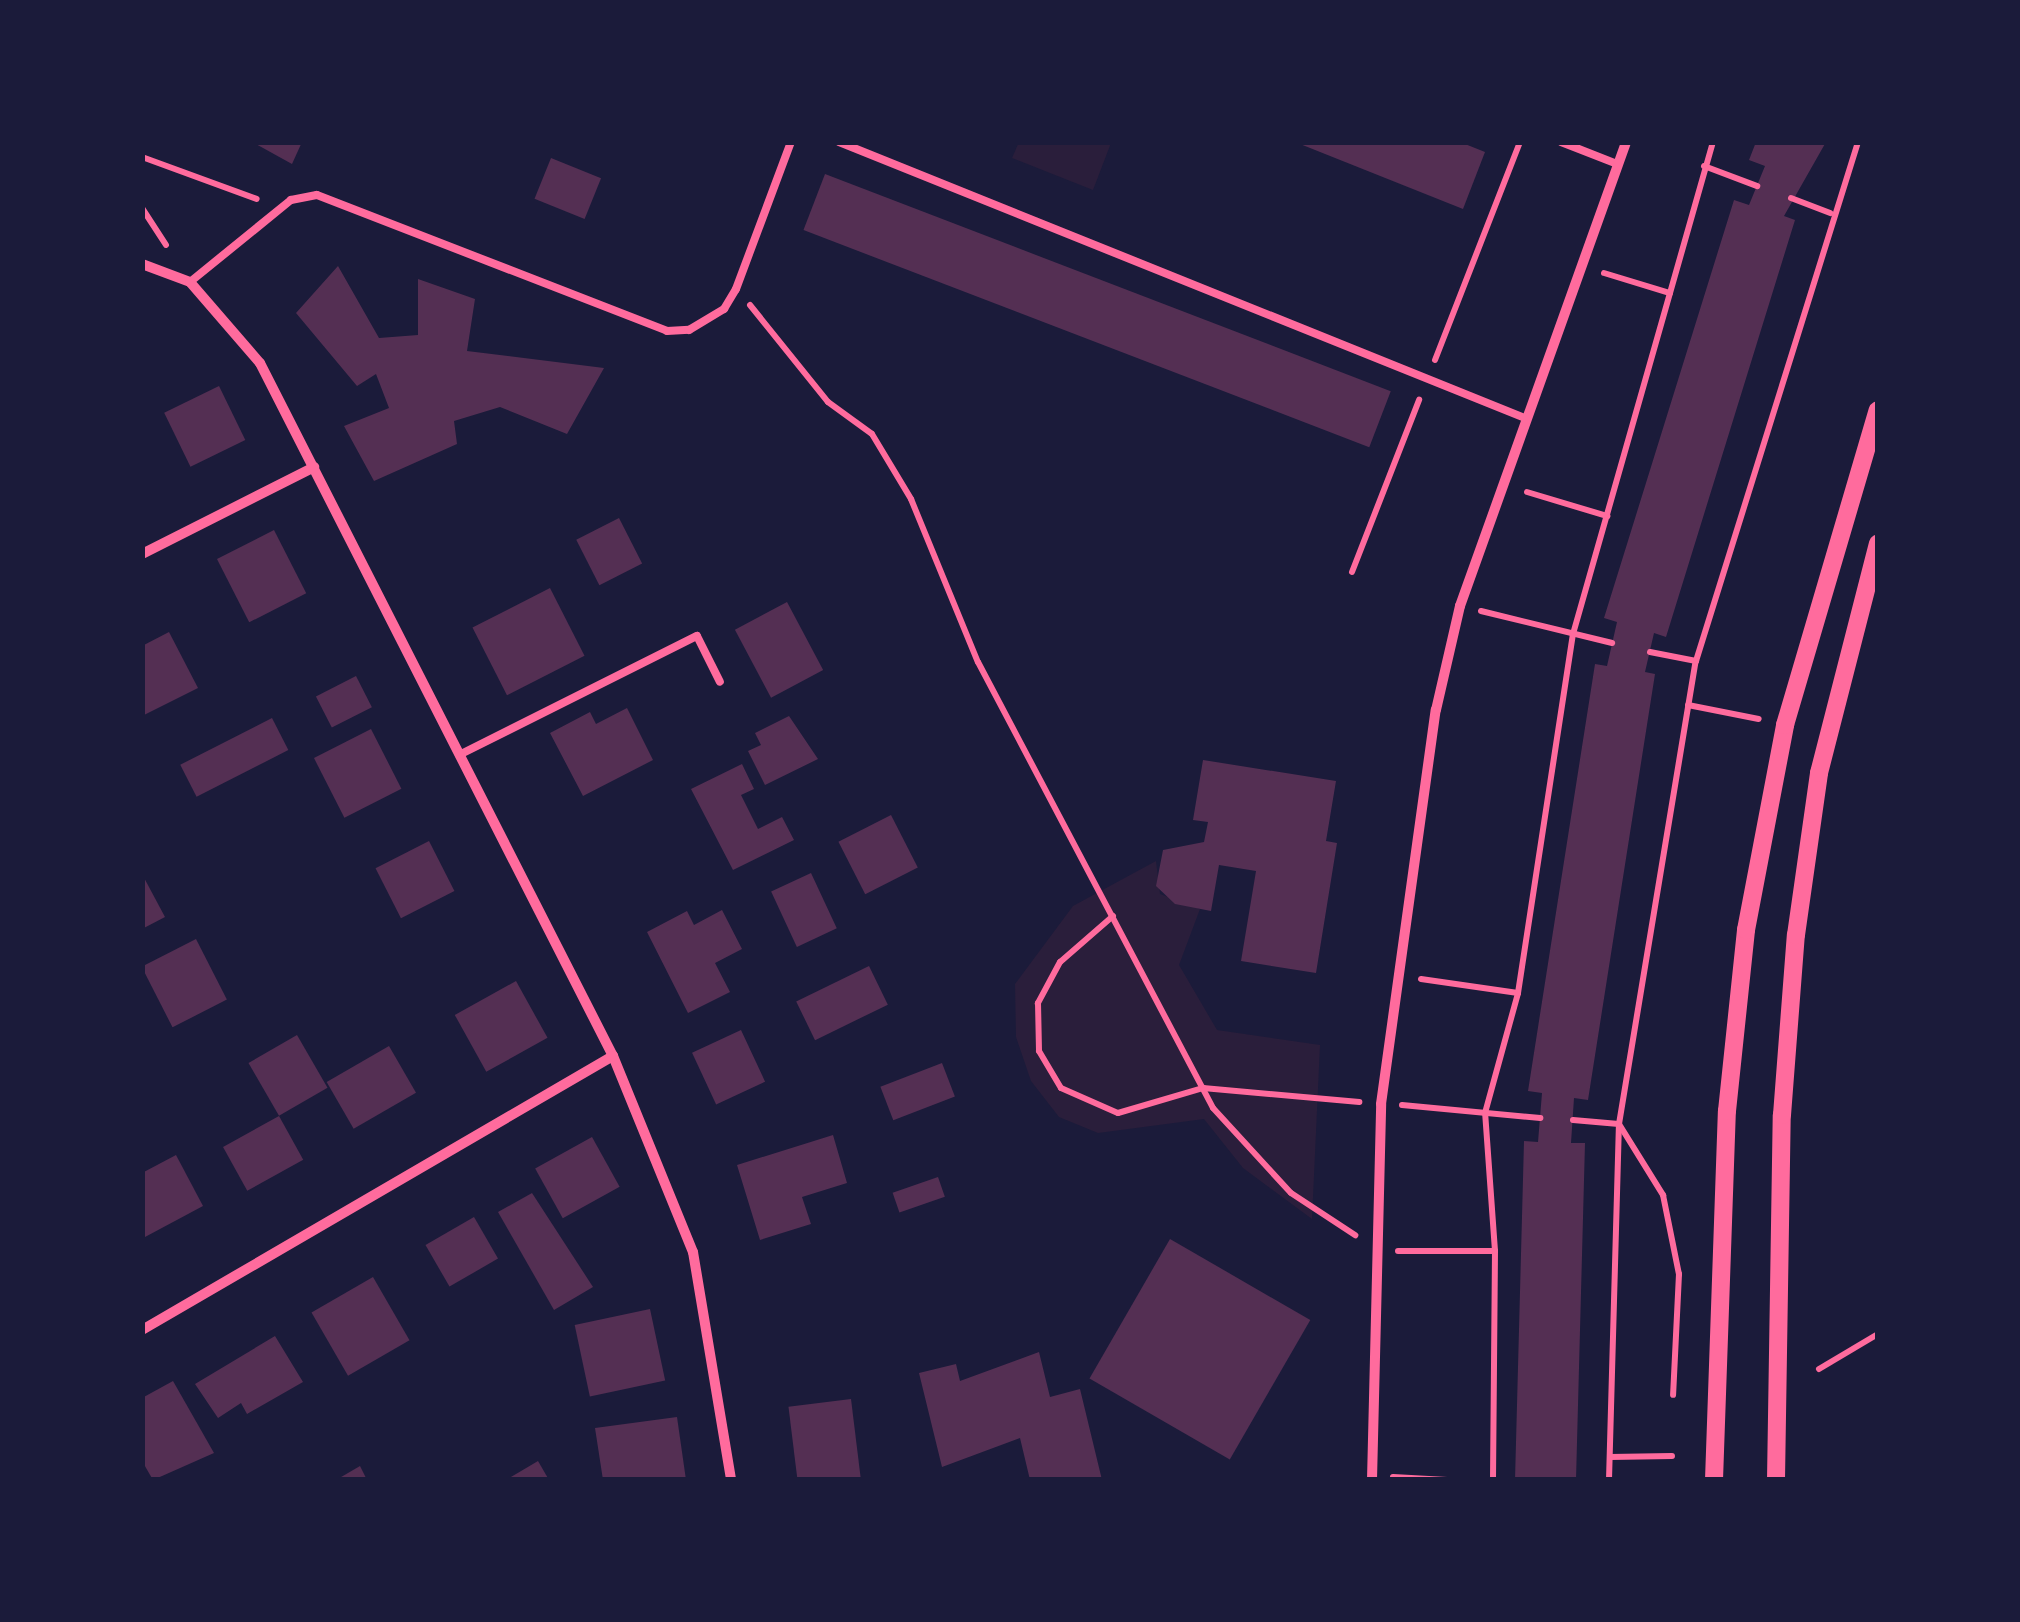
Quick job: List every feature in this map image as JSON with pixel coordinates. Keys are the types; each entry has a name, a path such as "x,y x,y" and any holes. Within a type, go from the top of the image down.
{"street":[{"path":"1372,1478 1381,1104 1398,976 1460,606 1626,142"},
{"path":"142,264 190,282 260,363 613,1056 693,1252 731,1480"},
{"path":"1714,1480 1727,1111 1746,930 1785,725 1878,410"},
{"path":"142,554 314,467"},
{"path":"1776,1480 1796,936 1819,772 1878,543"},
{"path":"142,1330 613,1056"}],"lane":[{"path":"190,282 282,208 305,196 330,198 667,331 709,322 736,289 791,142"},
{"path":"839,142 1525,418"},
{"path":"1561,142 1617,164"},
{"path":"459,755 697,636 720,682"}],"path":[{"path":"1493,1480 1495,1251 1485,1113 1518,993 1573,634 1713,142"},
{"path":"1609,1480 1619,1124 1696,661 1830,213 1858,142"},
{"path":"142,158 282,208"},
{"path":"1704,166 1757,186"},
{"path":"1791,198 1830,213"},
{"path":"1579,265 1670,293"},
{"path":"736,289 828,402 872,434 1113,916 1203,1088 1248,1154 1379,1250 1495,1251"},
{"path":"1502,485 1607,516"},
{"path":"1460,606 1612,643"},
{"path":"1650,652 1696,661"},
{"path":"1688,706 1759,719"},
{"path":"1113,916 1046,980 1036,1026 1046,1070 1078,1100 1118,1113 1203,1088"},
{"path":"1398,976 1518,993"},
{"path":"1572,1120 1619,1124"},
{"path":"1619,1124 1663,1195 1679,1274 1673,1395"},
{"path":"1820,1369 1878,1334"},
{"path":"1610,1456 1672,1456"},
{"path":"1372,1478 1447,1480"}],"shaded area":[{"path":"1019,142 1111,143 1093,190 1012,158"},
{"path":"1156,861 1160,894 1200,909 1179,965 1217,1030 1320,1045 1312,1219 1243,1168 1204,1119 1098,1133 1059,1117 1031,1081 1016,1037 1015,984 1073,906"}],"building":[{"path":"252,142 302,142 292,164"},
{"path":"1295,142 1460,142 1485,152 1463,209"},
{"path":"1756,142 1826,142 1784,216 1795,220 1666,637 1654,633 1645,672 1655,674 1588,1100 1574,1098 1571,1143 1585,1143 1576,1480 1515,1480 1524,1141 1538,1142 1542,1093 1528,1091 1595,664 1607,666 1617,622 1604,618 1734,200 1749,205 1765,166 1749,160"},
{"path":"551,158 601,178 585,219 535,199"},
{"path":"825,174 1391,391 1369,447 803,230"},
{"path":"338,266 379,338 418,335 418,279 475,299 467,351 604,368 567,434 500,407 454,421 457,444 374,481 344,426 389,408 376,374 357,386 296,313"},
{"path":"219,386 245,440 190,467 164,413"},
{"path":"619,518 642,563 599,585 576,540"},
{"path":"274,530 306,593 249,622 217,559"},
{"path":"550,588 585,656 507,695 472,627"},
{"path":"787,602 823,670 771,698 735,630"},
{"path":"169,632 198,688 142,716 142,646"},
{"path":"356,676 372,707 332,728 316,696"},
{"path":"627,708 653,760 583,796 550,733 590,712 596,724"},
{"path":"789,716 818,759 765,785 748,751 761,745 755,733"},
{"path":"272,718 288,750 197,797 180,765"},
{"path":"371,729 401,789 344,818 314,758"},
{"path":"1203,760 1336,781 1326,841 1337,843 1316,973 1241,961 1256,871 1219,865 1211,911 1175,904 1156,886 1163,850 1204,842 1208,822 1193,820"},
{"path":"742,764 754,789 741,795 758,829 782,817 794,840 733,870 691,789"},
{"path":"891,815 918,868 865,894 838,842"},
{"path":"429,841 454,891 401,918 376,868"},
{"path":"811,873 837,928 797,947 771,892"},
{"path":"142,874 165,917 142,929"},
{"path":"722,910 742,949 715,963 730,992 688,1013 647,932 687,911 694,925"},
{"path":"196,939 227,1000 173,1027 142,967"},
{"path":"869,966 888,1005 815,1040 796,1002"},
{"path":"516,981 548,1038 486,1072 455,1015"},
{"path":"741,1030 765,1082 716,1104 692,1053"},
{"path":"297,1035 327,1088 279,1116 249,1063"},
{"path":"389,1046 416,1093 354,1129 327,1082"},
{"path":"942,1063 955,1097 893,1120 880,1087"},
{"path":"279,1116 303,1160 247,1191 223,1147"},
{"path":"833,1135 847,1183 802,1197 811,1224 760,1240 737,1165"},
{"path":"592,1137 620,1187 563,1218 535,1169"},
{"path":"176,1155 203,1206 145,1237 142,1173"},
{"path":"938,1177 945,1197 899,1212 893,1193"},
{"path":"532,1193 593,1287 554,1310 498,1212"},
{"path":"474,1217 498,1259 450,1287 426,1245"},
{"path":"1170,1239 1310,1320 1230,1459 1090,1378"},
{"path":"373,1277 410,1340 348,1376 312,1312"},
{"path":"650,1309 665,1380 590,1396 575,1325"},
{"path":"275,1336 303,1382 247,1414 241,1403 218,1418 195,1384"},
{"path":"1039,1352 1050,1397 1080,1389 1102,1480 1030,1480 1020,1438 942,1467 919,1373 956,1364 960,1381"},
{"path":"173,1381 214,1453 153,1480 142,1461 142,1398"},
{"path":"851,1399 861,1480 797,1480 788,1407"},
{"path":"677,1417 686,1480 603,1480 595,1428"},
{"path":"538,1461 549,1480 506,1480"},
{"path":"360,1466 367,1480 336,1480"}]}
